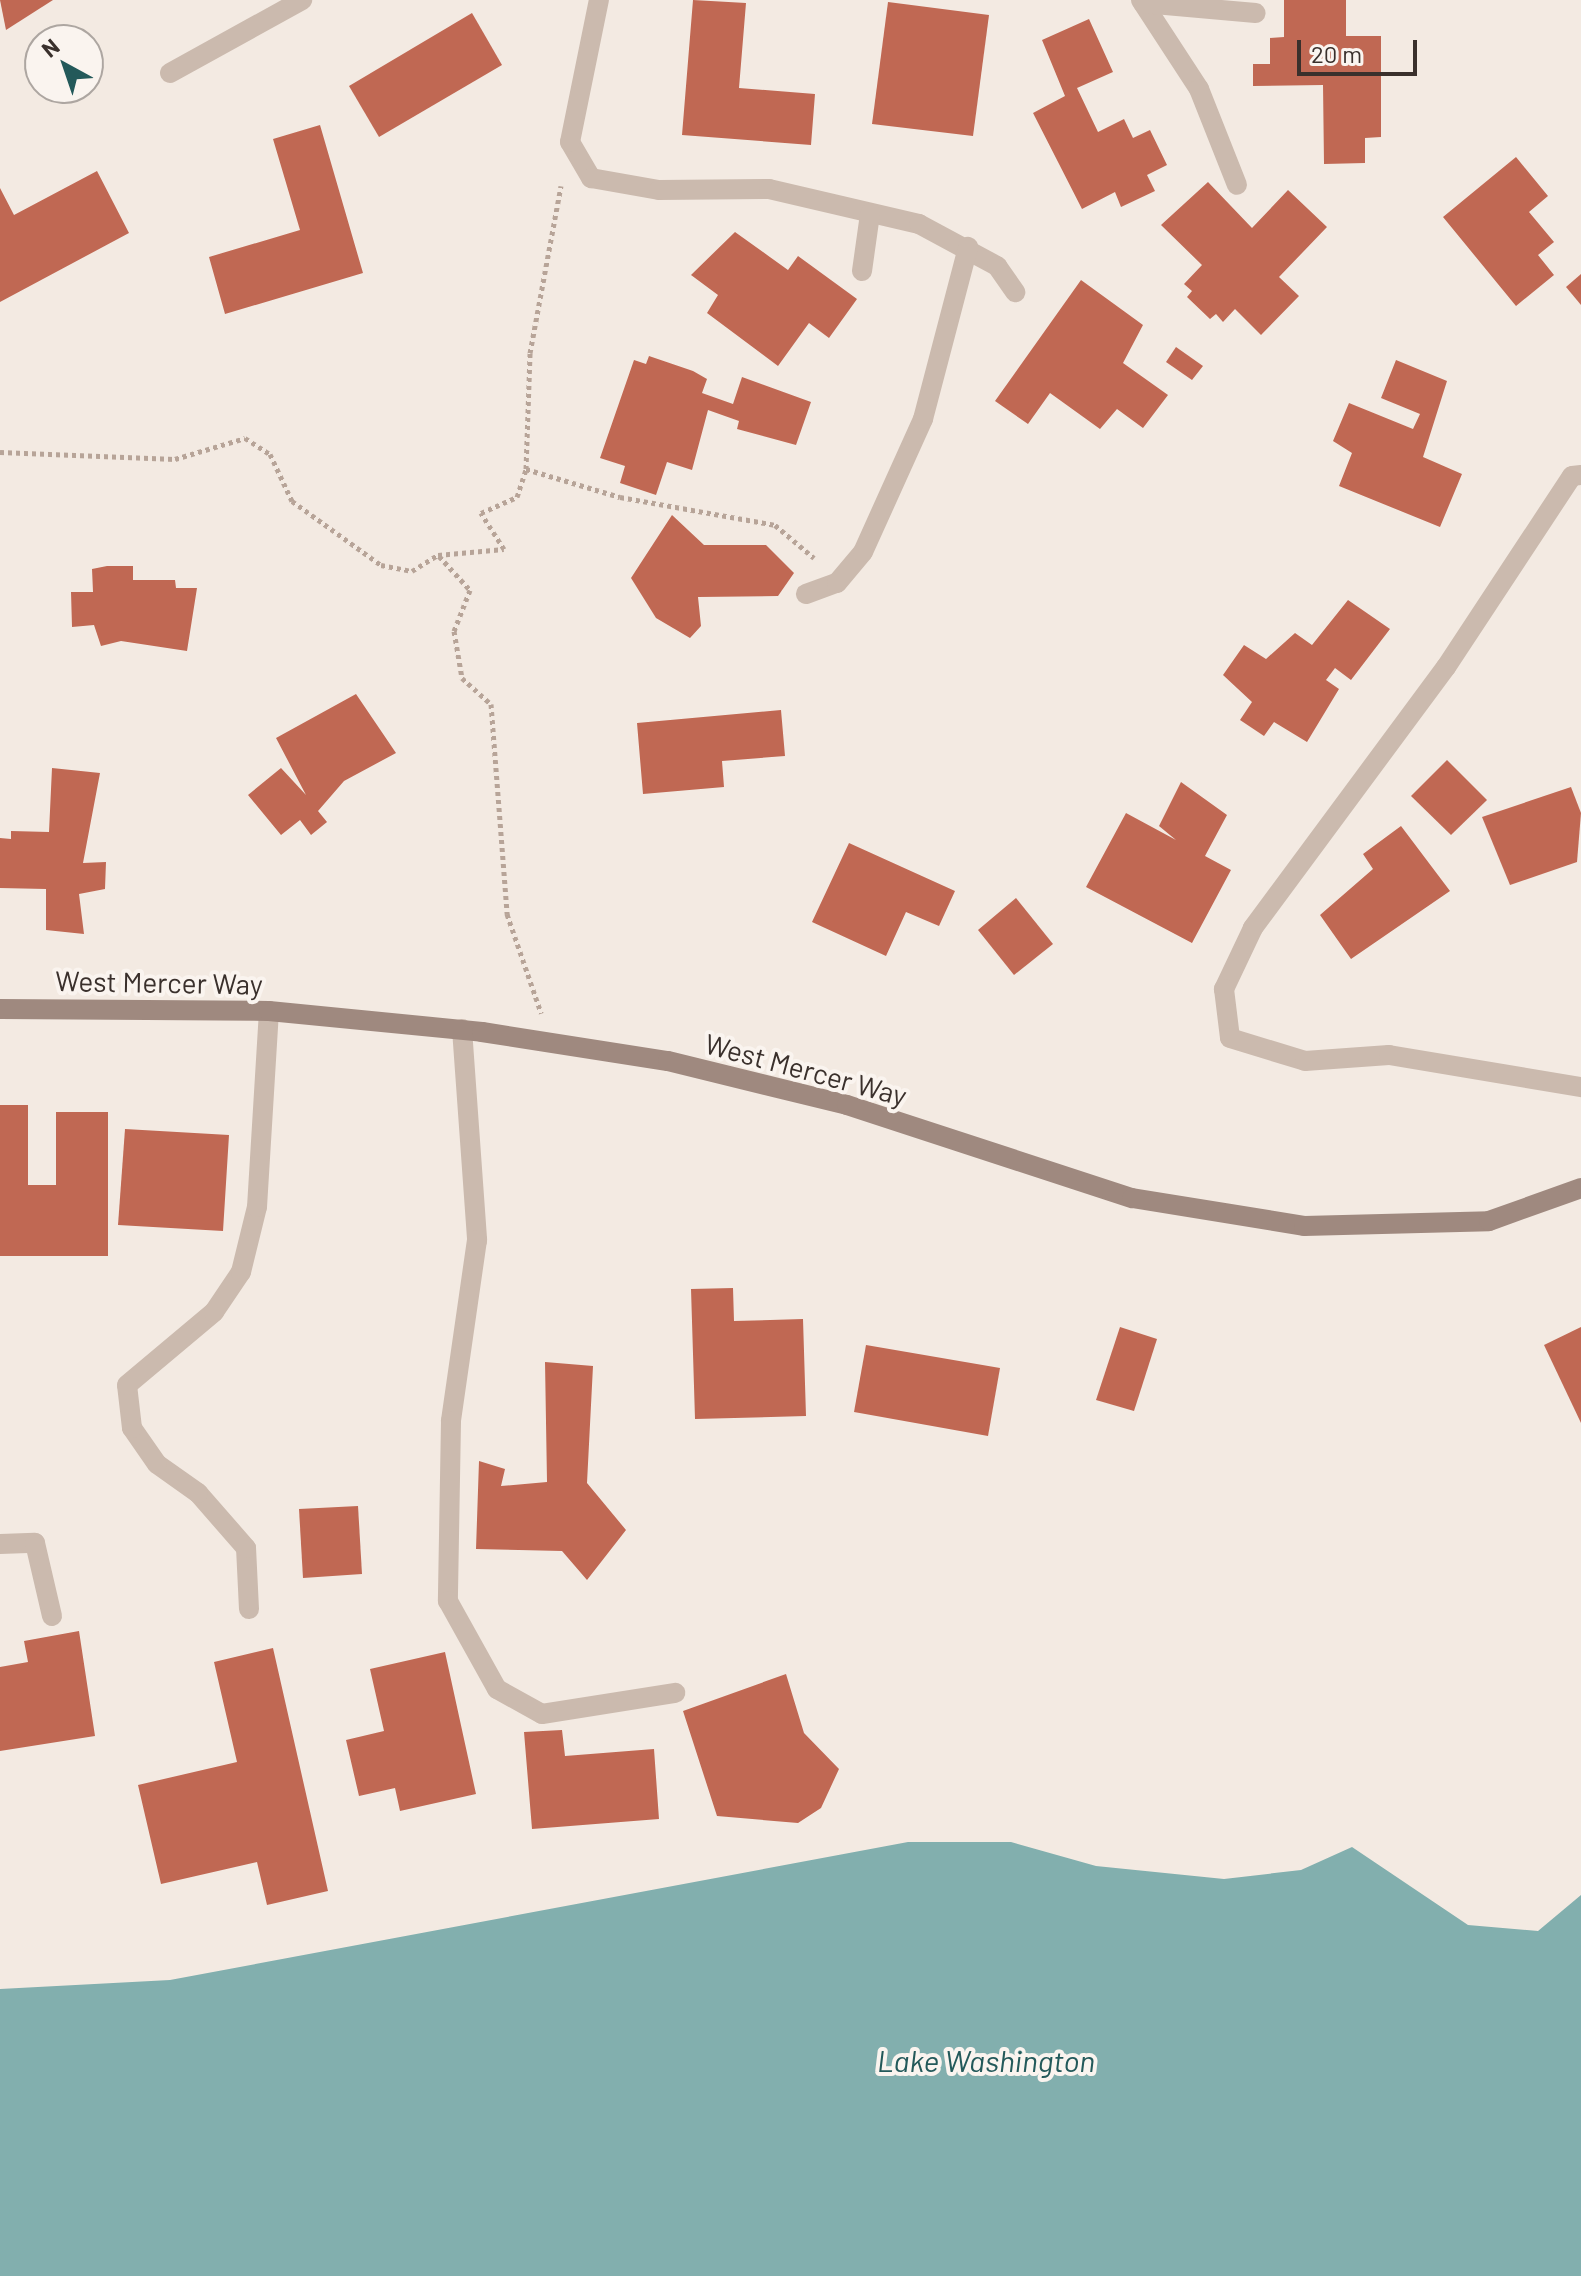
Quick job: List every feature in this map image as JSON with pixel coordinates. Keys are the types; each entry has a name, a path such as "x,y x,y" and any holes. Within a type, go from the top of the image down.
{"street":[{"path":"170,73 302,0"},
{"path":"599,0 570,142 591,178 659,190 769,189 919,224 968,247 997,266 1015,292"},
{"path":"1142,2 1256,13"},
{"path":"1142,2 1199,89 1237,185"},
{"path":"862,271 870,214"},
{"path":"806,594 837,583 863,552 923,419 968,247"},
{"path":"1581,475 1572,476 1437,679 1253,928 1224,989 1230,1038 1305,1061 1389,1055 1581,1087"},
{"name":"West Mercer Way","path":"0,1009 269,1011 462,1029 668,1061 847,1105 1132,1198 1304,1226 1489,1221 1581,1188"},
{"path":"249,1609 246,1548 198,1493 157,1464 132,1428 127,1385 214,1312 241,1272 257,1207 269,1011"},
{"path":"462,1029 476,1281 451,1421 448,1601 497,1689 542,1714 675,1693"},
{"path":"0,1544 35,1543 52,1616"}],"path":[{"path":"0,452 175,459 245,438 270,454 292,501 381,565 412,571 438,555 504,549 481,513 517,497 526,469 539,277 570,142"},
{"path":"526,469 620,497 775,525 818,562"},
{"path":"438,555 470,590 454,631 462,678 491,704 507,914 549,1042"}],"water":[{"name":"Lake Washington","path":"908,1842 1011,1842 1096,1866 1224,1879 1301,1870 1352,1847 1468,1925 1538,1931 1581,1895 1581,2276 0,2276 0,1989 170,1980"}],"building":[{"path":"0,0 53,0 6,30"},
{"path":"693,0 746,3 739,88 815,94 811,145 682,135"},
{"path":"1284,0 1346,0 1346,36 1381,36 1381,137 1365,138 1365,163 1324,164 1323,85 1253,86 1253,64 1270,64 1270,38 1284,37"},
{"path":"888,2 989,15 973,136 872,124"},
{"path":"472,13 502,65 379,137 349,86"},
{"path":"1089,19 1113,72 1077,88 1098,132 1124,119 1133,138 1150,130 1167,165 1147,175 1155,191 1121,207 1115,192 1082,209 1033,113 1065,96 1042,40"},
{"path":"320,125 363,273 225,314 209,257 300,230 273,139"},
{"path":"1516,157 1548,196 1529,212 1554,242 1538,255 1554,275 1516,306 1443,217"},
{"path":"97,171 129,233 0,302 0,188 14,215"},
{"path":"1208,182 1252,228 1288,190 1327,227 1279,277 1299,296 1261,335 1235,309 1223,322 1216,314 1210,319 1187,297 1192,291 1184,284 1202,265 1161,225"},
{"path":"735,232 788,270 798,256 857,299 829,338 809,323 778,366 707,313 718,295 691,275"},
{"path":"1581,274 1581,305 1566,287"},
{"path":"1081,280 1143,325 1123,363 1168,395 1143,428 1117,409 1100,429 1050,393 1028,424 995,401"},
{"path":"1176,347 1203,366 1192,380 1166,362"},
{"path":"649,356 707,379 702,393 733,404 742,377 811,402 796,445 737,429 739,421 708,410 692,470 667,462 656,495 620,483 625,466 600,458 634,360 646,364"},
{"path":"1396,360 1447,381 1423,457 1462,474 1440,527 1339,486 1352,453 1333,441 1349,403 1413,429 1420,414 1381,398"},
{"path":"672,515 704,545 766,545 794,573 778,596 698,597 701,626 690,638 656,618 631,578"},
{"path":"133,566 133,580 175,580 176,588 197,588 187,651 121,641 101,646 94,625 72,627 71,592 93,592 92,569"},
{"path":"1348,600 1390,629 1351,680 1335,668 1326,680 1339,689 1307,742 1274,722 1264,736 1240,720 1252,702 1223,675 1244,645 1266,659 1295,633 1312,645"},
{"path":"356,694 396,753 344,781 318,811 327,822 311,835 300,820 281,835 248,795 281,768 306,795 276,738"},
{"path":"781,710 785,756 722,761 724,787 643,794 637,723"},
{"path":"1447,760 1487,800 1451,835 1411,796"},
{"path":"52,768 100,773 83,863 106,862 105,889 79,894 84,934 46,930 46,889 0,888 0,838 11,839 11,831 49,832"},
{"path":"1181,782 1227,815 1205,856 1231,870 1192,943 1086,887 1126,813 1176,840 1159,826"},
{"path":"1571,787 1581,813 1577,862 1510,885 1482,817"},
{"path":"1401,826 1450,891 1351,959 1320,915 1373,869 1363,854"},
{"path":"849,843 955,891 939,926 906,912 886,956 812,922"},
{"path":"1016,898 1053,944 1014,975 978,930"},
{"path":"0,1105 28,1105 28,1185 56,1185 56,1112 108,1112 108,1256 0,1256"},
{"path":"125,1129 229,1135 223,1231 118,1225"},
{"path":"733,1288 734,1321 803,1319 806,1416 695,1419 691,1289"},
{"path":"1120,1327 1157,1339 1134,1411 1096,1400"},
{"path":"1581,1327 1581,1423 1544,1345"},
{"path":"866,1345 1000,1368 988,1436 854,1412"},
{"path":"545,1362 593,1366 587,1483 626,1530 587,1580 562,1551 476,1549 479,1461 505,1469 501,1486 547,1482"},
{"path":"358,1506 362,1574 303,1578 299,1509"},
{"path":"79,1631 95,1736 0,1751 0,1667 28,1662 24,1641"},
{"path":"273,1648 328,1891 267,1905 257,1862 161,1884 138,1785 237,1762 214,1662"},
{"path":"445,1652 476,1794 400,1811 395,1788 359,1796 346,1740 384,1731 370,1669"},
{"path":"786,1674 804,1733 839,1769 821,1808 798,1823 717,1816 683,1711"},
{"path":"562,1730 565,1756 654,1749 659,1819 532,1829 524,1732"}]}
